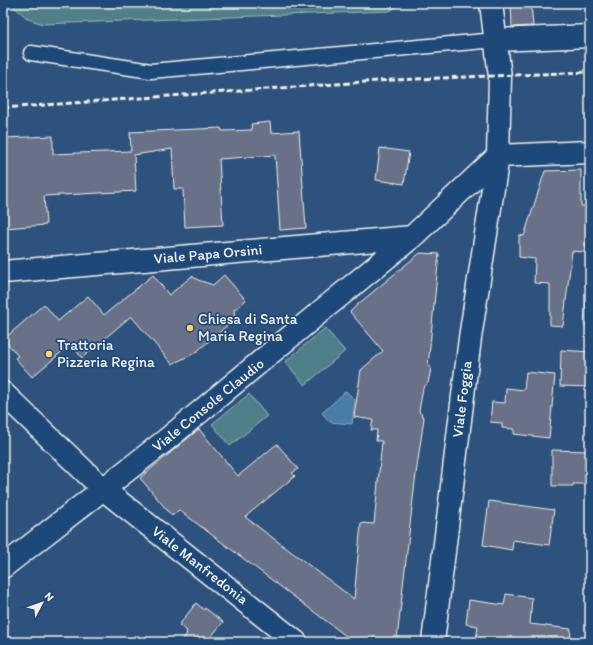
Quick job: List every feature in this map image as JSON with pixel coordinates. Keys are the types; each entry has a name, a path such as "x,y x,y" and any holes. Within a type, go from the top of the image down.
{"street":[{"name":"Viale Foggia","path":"433,642 470,338 498,156 500,77 491,3"},
{"path":"496,40 590,36"},
{"path":"498,156 590,152"},
{"name":"Viale Console Claudio","path":"3,567 196,416 412,237 498,156"},
{"name":"Viale Papa Orsini","path":"3,272 412,237"},
{"name":"Viale Manfredonia","path":"3,393 103,489 296,642"}],"lane":[{"path":"32,53 151,71 496,40"}],"green space":[{"path":"10,3 39,3 44,6 124,3 402,3 390,11 43,24 28,19"},
{"path":"325,328 345,351 305,385 285,362"},
{"path":"249,394 267,416 230,446 212,424"}],"water":[{"path":"587,289 590,290 590,326 584,325"},
{"path":"346,391 355,400 352,424 330,422 322,413"}],"building":[{"path":"511,3 531,3 533,26 512,27"},
{"path":"270,122 271,133 299,131 306,228 280,230 275,155 219,159 223,225 185,227 183,189 174,189 172,149 134,155 136,191 44,196 46,225 3,228 3,138 53,136 53,154 131,151 130,132 221,128 222,131 252,130 251,124"},
{"path":"380,148 409,152 404,184 376,180"},
{"path":"581,170 581,206 590,206 585,252 572,251 563,326 550,325 550,284 534,283 535,259 519,257 519,235 524,236 545,171"},
{"path":"420,253 439,254 428,366 431,368 428,383 423,388 419,411 424,418 415,481 397,639 388,642 354,642 179,510 172,516 140,478 199,429 238,476 277,444 298,469 292,473 295,476 245,517 354,599 361,523 374,524 382,441 376,441 377,430 371,430 373,420 354,417 361,370 383,351 350,312"},
{"path":"153,275 169,295 192,276 198,280 213,285 224,275 246,300 234,310 235,319 195,353 172,364 131,316 82,358 71,344 32,377 15,358 18,356 4,339 44,304 58,321 88,296 104,315"},
{"path":"561,350 590,352 590,387 560,386"},
{"path":"526,372 555,375 549,438 514,434 514,429 502,428 502,423 490,422 492,402 505,403 506,388 524,390"},
{"path":"552,450 590,451 590,484 552,486"},
{"path":"489,501 554,510 549,545 513,540 512,550 483,545"},
{"path":"506,594 532,598 530,624 571,629 570,642 489,642 476,640 478,626 466,624 469,600 504,605"},
{"path":"196,603 223,622 207,642 180,642 187,634 187,631 179,625"}],"railway":[{"path":"3,108 392,80 590,72"}],"place":[{"name":"Chiesa di Santa Maria Regina","path":"190,328"},
{"name":"Trattoria Pizzeria Regina","path":"49,354"}]}
